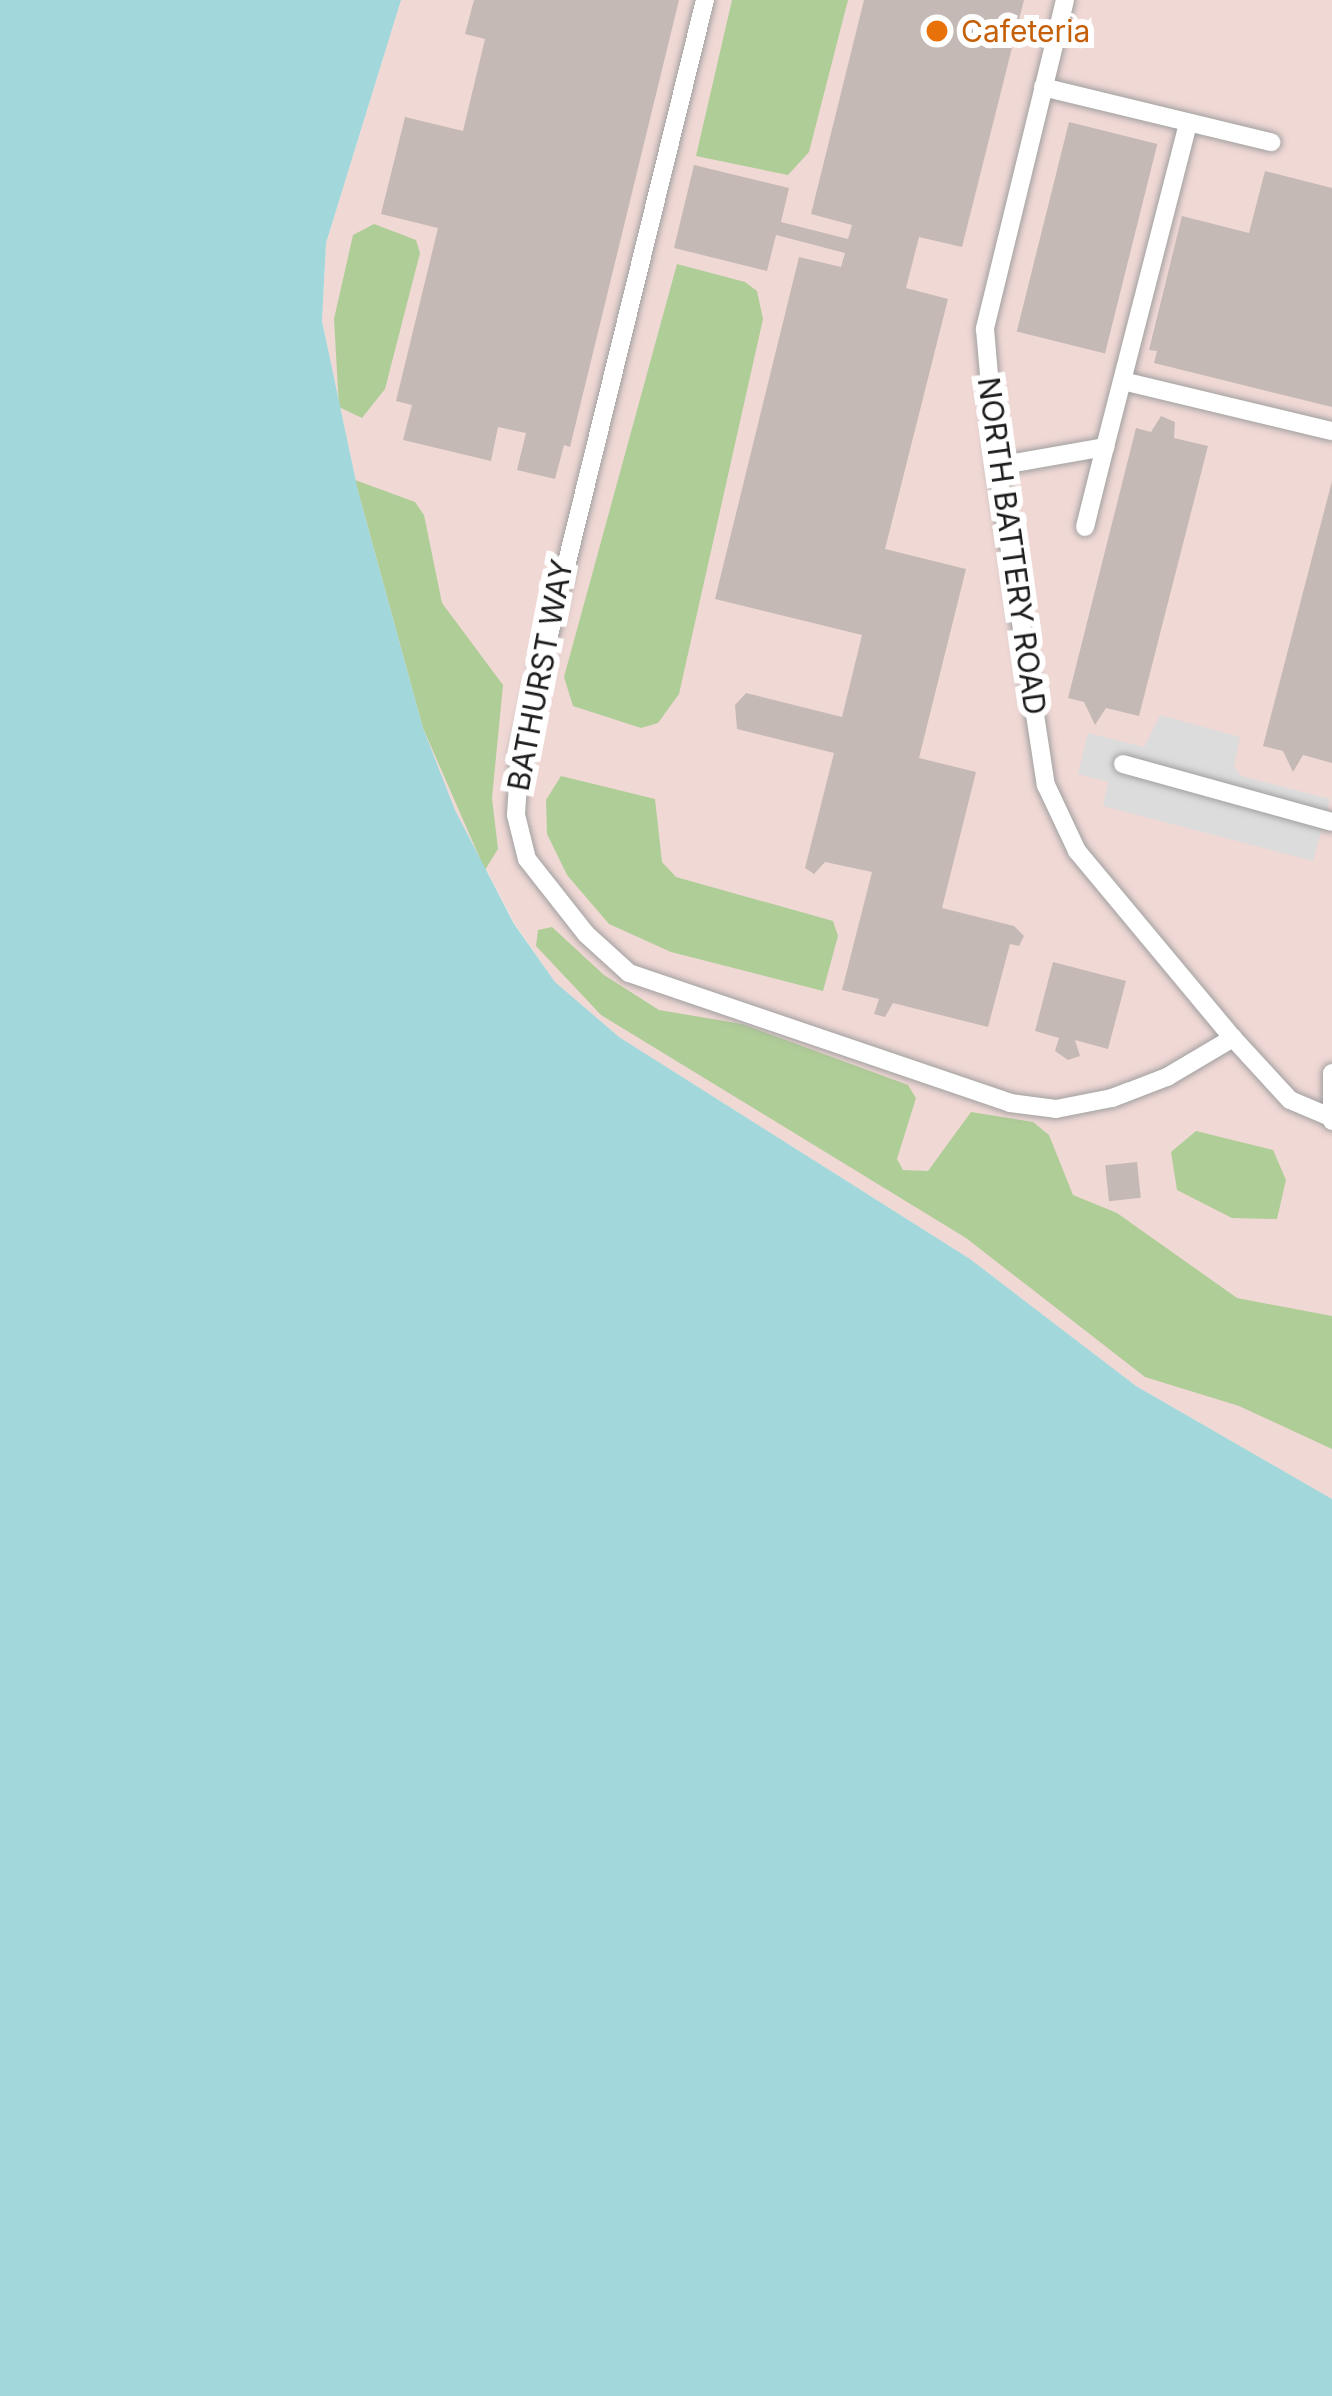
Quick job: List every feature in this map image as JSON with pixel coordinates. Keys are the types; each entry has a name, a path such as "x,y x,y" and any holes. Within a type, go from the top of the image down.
{"lane":[{"name":"BATHURST WAY","path":"705,0 520,753 515,815 527,859 586,934 628,973 1010,1103 1056,1109 1112,1097 1167,1078 1232,1038"},
{"name":"NORTH BATTERY ROAD","path":"1065,0 987,313 997,466 1044,771 1059,821 1232,1038 1289,1100 1331,1119"},
{"path":"1043,87 1270,142"},
{"path":"1085,527 1188,123"},
{"path":"1123,381 1332,431"},
{"path":"997,466 1105,447"},
{"path":"1123,764 1332,822"},
{"path":"1331,1119 1332,1073"}],"shaded area":[{"path":"401,0 1332,0 1332,1499 1136,1386 970,1259 619,1037 555,982 515,924 455,810 423,728 358,491 322,320 326,243"},
{"path":"1160,715 1240,737 1234,767 1241,776 1330,799 1313,861 1103,806 1108,782 1078,774 1088,733 1144,747"}],"green space":[{"path":"732,0 848,0 809,152 788,175 696,156"},
{"path":"374,224 416,240 420,253 385,389 362,418 339,407 334,319 353,235"},
{"path":"677,264 745,282 757,291 763,319 679,694 658,723 641,728 573,706 564,677"},
{"path":"355,480 415,502 424,515 442,603 503,685 492,798 498,849 485,870 423,728"},
{"path":"561,776 655,799 662,862 676,877 833,921 838,936 823,991 671,952 609,924 567,875 547,834 546,800"},
{"path":"552,927 604,975 659,1010 742,1024 908,1085 916,1098 897,1159 903,1170 928,1171 971,1112 1033,1122 1049,1135 1073,1195 1117,1213 1237,1298 1332,1316 1332,1449 1239,1406 1145,1377 966,1238 601,1015 536,946 538,930"},
{"path":"1196,1131 1273,1150 1286,1180 1277,1219 1232,1218 1177,1190 1171,1152"}],"water":[{"path":"0,0 401,0 326,243 322,321 358,491 423,728 455,810 514,924 555,982 619,1037 970,1259 1136,1386 1332,1499 1332,2396 0,2396"}],"building":[{"path":"474,0 679,0 570,447 564,445 555,479 517,470 526,433 498,427 491,461 403,440 412,405 396,401 438,228 381,214 405,117 463,131 485,39 465,34"},
{"path":"864,0 1024,0 962,247 919,237 906,288 948,299 885,549 966,569 919,758 976,772 942,908 1014,926 1024,936 1019,946 1010,944 988,1027 893,1003 885,1017 874,1014 879,999 842,990 872,872 825,862 814,874 805,868 834,753 737,729 735,705 746,693 842,717 862,635 715,599 799,257 841,267 845,253 776,235 767,271 674,248 694,165 789,188 781,222 848,239 852,225 811,214"},
{"path":"1069,122 1157,144 1105,354 1017,332"},
{"path":"1265,171 1332,188 1332,407 1154,363 1157,351 1149,350 1182,216 1249,233"},
{"path":"1161,416 1175,422 1174,438 1208,446 1139,716 1106,708 1095,725 1084,702 1068,698 1136,428 1151,432"},
{"path":"1332,481 1332,763 1303,755 1293,772 1283,751 1263,746"},
{"path":"1053,962 1126,981 1108,1049 1075,1040 1080,1056 1068,1060 1055,1051 1059,1038 1035,1031"},
{"path":"1137,1162 1141,1198 1109,1201 1105,1165"}],"place":[{"name":"Cafeteria","path":"937,31"}]}
